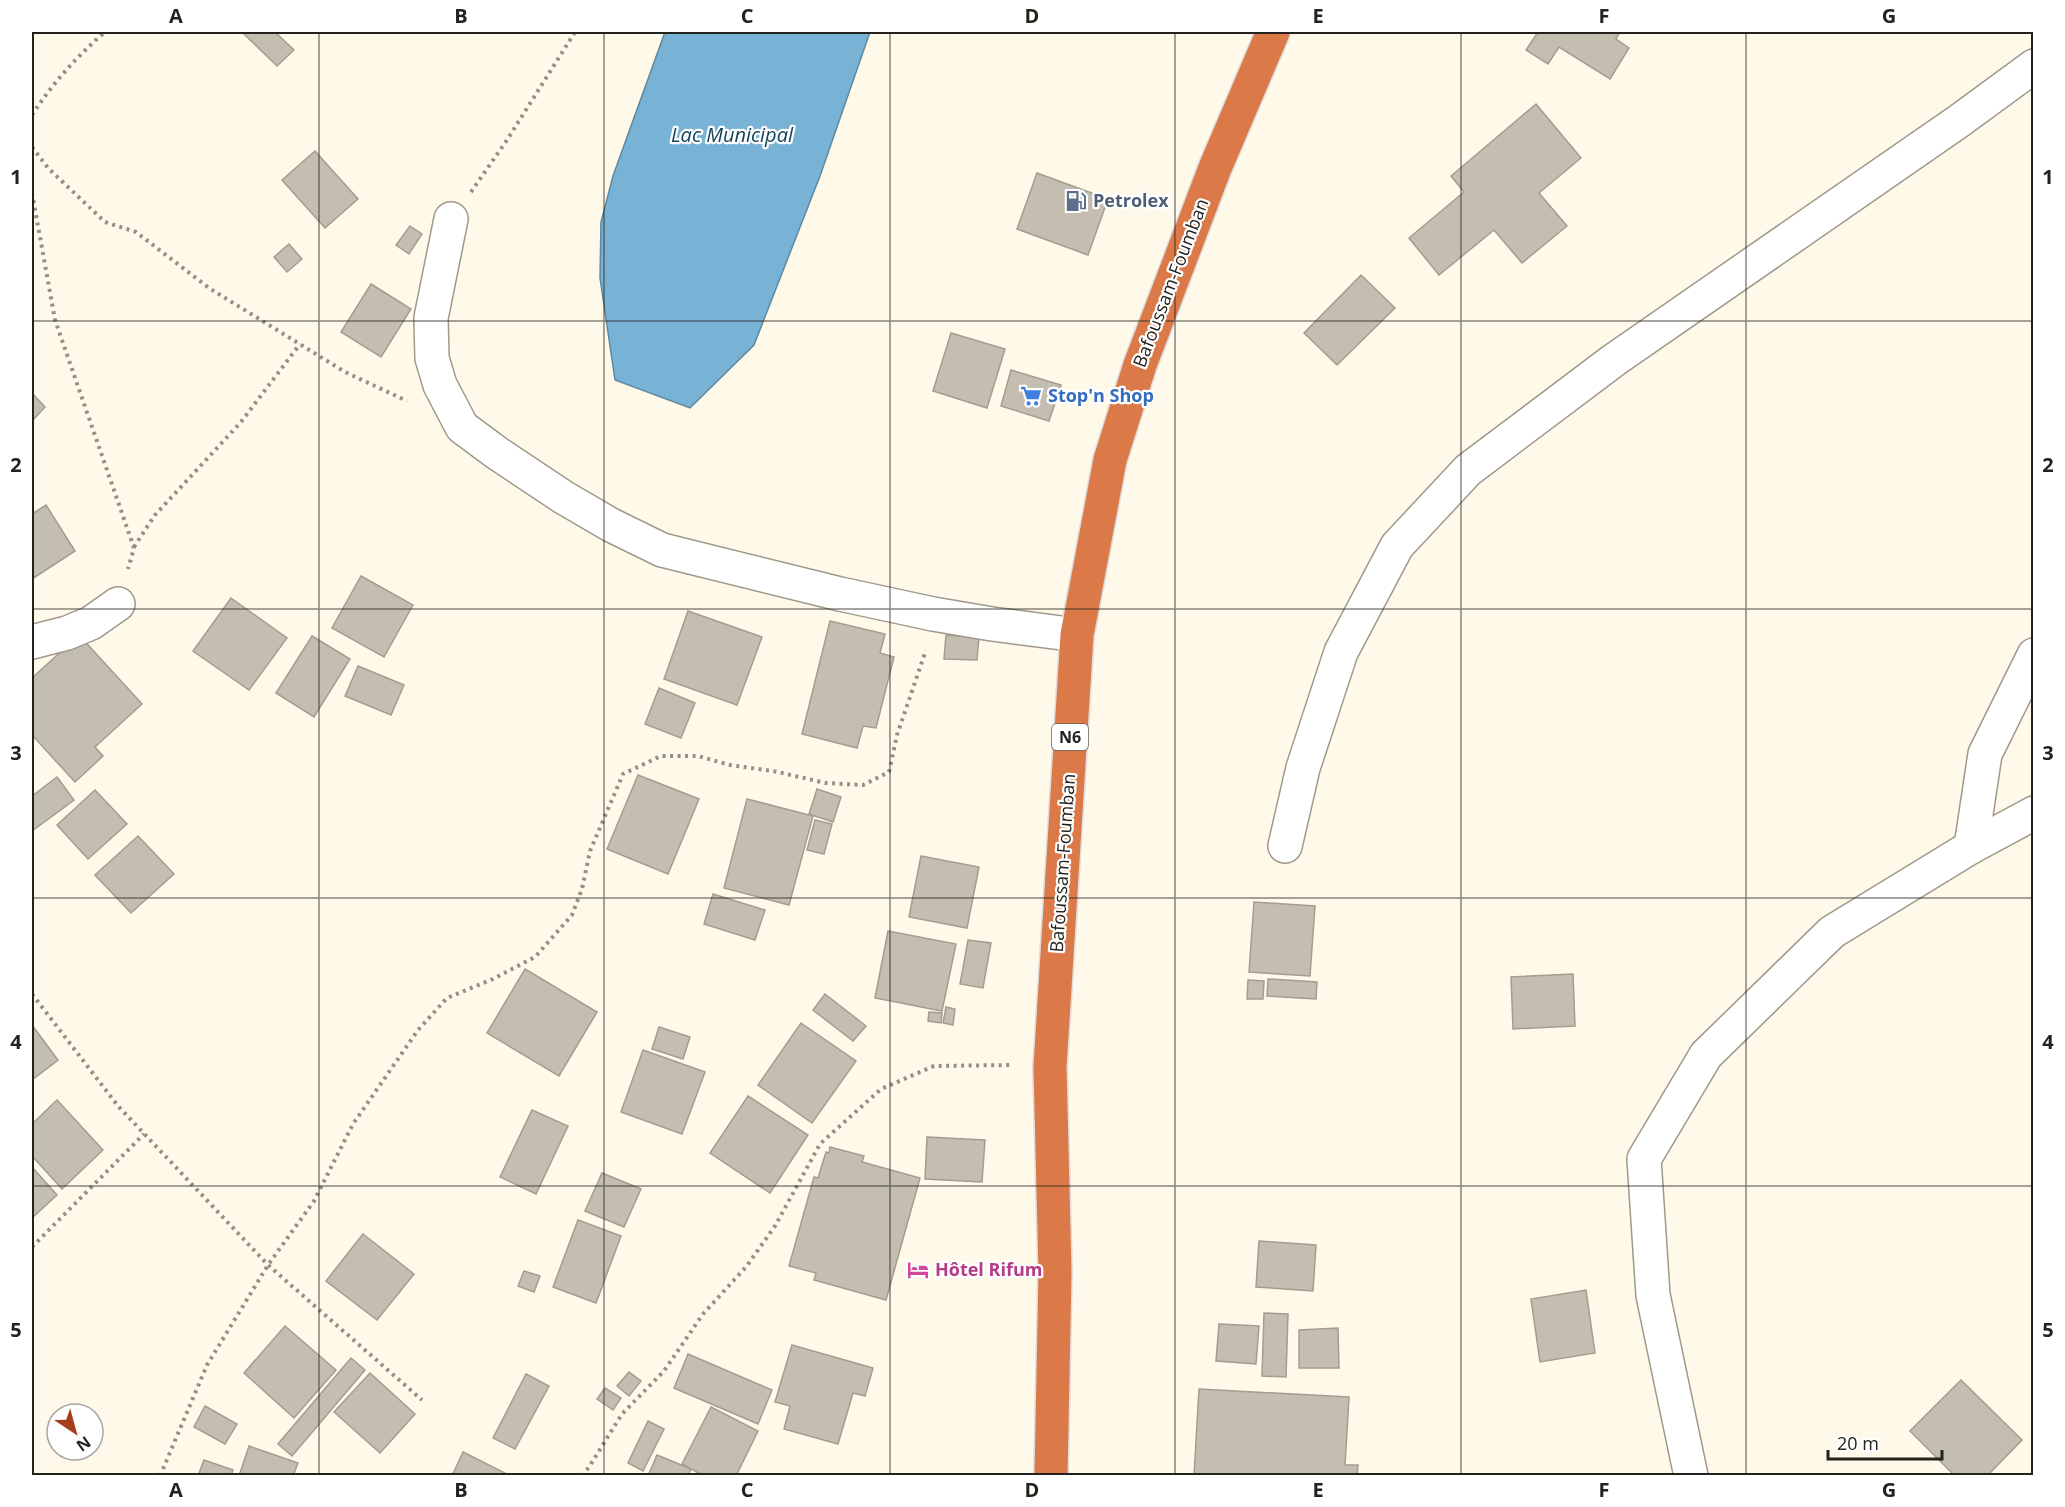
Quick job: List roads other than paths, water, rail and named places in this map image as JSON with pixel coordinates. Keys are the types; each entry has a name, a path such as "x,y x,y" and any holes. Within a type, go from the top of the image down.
{"highway":[{"name":"Bafoussam-Foumban","path":"1052,1476 1055,1272 1050,1067 1077,635 1110,460 1140,365 1215,168 1273,32"}],"street":[{"path":"1285,846 1303,768 1341,651 1397,546 1467,470 1614,360 1790,240 2034,66"},
{"path":"451,219 431,318 432,358 440,385 462,427 563,497 611,525 662,550 840,594 933,614 1077,635"},
{"path":"32,642 67,633 91,622 118,604"},
{"path":"1971,847 1985,754 2034,655"},
{"path":"1690,1476 1653,1295 1644,1159 1706,1055 1832,932 1971,847 2034,813"}],"water":[{"name":"Lac Municipal","path":"665,32 870,32 820,176 754,345 690,408 615,380 600,278 601,222 613,176"}],"place":[{"name":"Petrolex","path":"1076,201"},
{"name":"Stop'n Shop","path":"1031,396"},
{"name":"Hôtel Rifum","path":"918,1270"}]}
